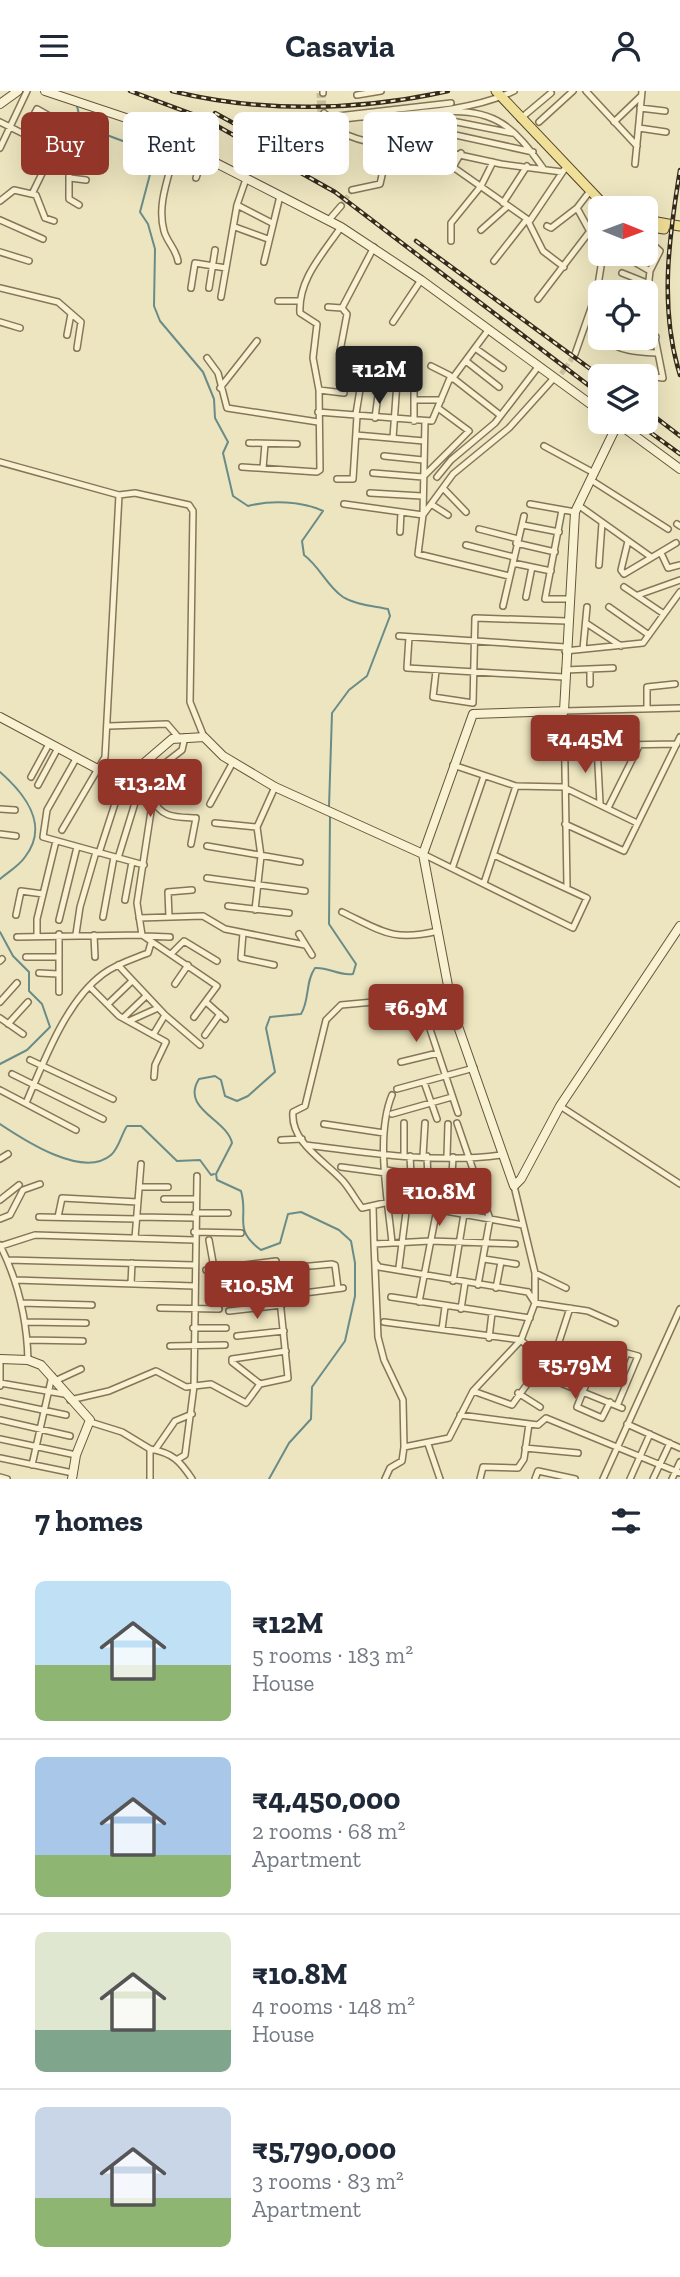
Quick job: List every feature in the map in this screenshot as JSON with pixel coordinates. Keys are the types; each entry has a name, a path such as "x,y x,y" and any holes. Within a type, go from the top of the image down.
{"main road":[{"path":"498,94 565,169 595,196"},
{"path":"658,223 677,227"},
{"path":"658,226 677,227"}],"street":[{"path":"0,104 18,91"},
{"path":"0,148 27,91"},
{"path":"45,91 123,117"},
{"path":"357,95 381,91"},
{"path":"349,113 408,109 514,91"},
{"path":"539,122 573,91"},
{"path":"586,91 637,146"},
{"path":"520,119 551,93"},
{"path":"614,122 642,94"},
{"path":"635,164 642,94"},
{"path":"640,108 665,111"},
{"path":"457,113 494,116 533,152 543,168"},
{"path":"0,122 21,131"},
{"path":"457,122 515,134"},
{"path":"639,128 666,132"},
{"path":"457,135 533,152"},
{"path":"457,152 493,162 565,169"},
{"path":"461,153 453,167 528,221 542,251 564,267"},
{"path":"451,241 451,223 481,186 493,162"},
{"path":"219,165 341,227 373,247 588,402"},
{"path":"481,230 506,204 527,166"},
{"path":"494,261 528,221 565,169"},
{"path":"32,194 42,175"},
{"path":"70,175 69,199 79,205"},
{"path":"171,175 160,204 164,231 175,248 178,261"},
{"path":"352,190 380,184 382,175"},
{"path":"70,178 86,180"},
{"path":"221,297 237,205 246,179"},
{"path":"0,201 14,190 36,195 45,218 54,221"},
{"path":"547,226 551,228 577,208 590,191"},
{"path":"264,262 280,196"},
{"path":"237,205 272,223"},
{"path":"328,221 341,206"},
{"path":"577,208 588,227"},
{"path":"0,220 43,239"},
{"path":"235,227 268,239"},
{"path":"242,467 319,471 319,390 313,358 317,324 300,313 299,302 306,278 341,227"},
{"path":"538,299 588,234"},
{"path":"342,308 373,247"},
{"path":"209,288 215,250"},
{"path":"0,251 29,261"},
{"path":"191,288 195,263 226,268"},
{"path":"641,266 650,271"},
{"path":"648,280 652,266"},
{"path":"622,273 642,280"},
{"path":"393,322 421,280"},
{"path":"0,288 25,297 58,302 82,322 77,348"},
{"path":"278,301 299,302"},
{"path":"328,307 342,308 347,314 340,351"},
{"path":"67,335 71,314"},
{"path":"575,354 588,320"},
{"path":"0,322 20,328"},
{"path":"318,412 432,421 451,379 489,329"},
{"path":"220,388 257,341"},
{"path":"475,348 503,368"},
{"path":"636,350 656,353 663,378 658,377"},
{"path":"206,358 216,369 227,408 318,422"},
{"path":"466,361 499,387"},
{"path":"431,366 500,415"},
{"path":"437,477 500,415 538,367"},
{"path":"337,479 353,479 362,377 397,382 393,438"},
{"path":"414,378 414,421"},
{"path":"423,515 463,464 509,428 554,378"},
{"path":"375,418 380,380"},
{"path":"319,390 344,393"},
{"path":"414,400 442,400"},
{"path":"423,477 469,430 438,408"},
{"path":"425,421 423,515 418,554 509,576"},
{"path":"567,886 563,787 565,649 576,509 611,434"},
{"path":"633,434 680,469"},
{"path":"356,435 424,441"},
{"path":"249,443 297,445"},
{"path":"263,468 265,444"},
{"path":"544,446 668,529"},
{"path":"384,456 423,460"},
{"path":"0,462 119,495 135,493 189,505 193,511 190,702 204,737 233,762 275,787 453,866 573,928 587,898 567,886 494,855"},
{"path":"373,473 423,477"},
{"path":"443,488 466,512"},
{"path":"370,493 422,496"},
{"path":"62,830 105,757 109,726 119,495"},
{"path":"431,503 448,516"},
{"path":"344,504 423,515"},
{"path":"530,504 562,510 576,509 602,523 651,557"},
{"path":"562,510 545,599 568,599"},
{"path":"400,532 401,512"},
{"path":"503,606 524,516"},
{"path":"599,565 602,523"},
{"path":"523,525 559,532"},
{"path":"480,529 555,552"},
{"path":"628,541 622,573 676,543"},
{"path":"466,545 551,571"},
{"path":"661,553 668,568 680,565"},
{"path":"526,597 532,567"},
{"path":"638,595 680,580"},
{"path":"624,587 664,614"},
{"path":"399,636 565,649 638,646 680,592"},
{"path":"583,649 587,607"},
{"path":"609,607 649,635"},
{"path":"436,671 433,697 473,703 475,618 567,621"},
{"path":"586,623 621,646"},
{"path":"409,637 407,668 474,673 565,674 613,668"},
{"path":"590,669 590,684"},
{"path":"647,709 647,687 675,684"},
{"path":"528,1292 538,1274 514,1187 453,1012 423,854 473,714 680,708"},
{"path":"0,717 139,790 153,799 156,807 174,819 196,818 191,844"},
{"path":"109,726 167,724 182,738 182,750 164,764"},
{"path":"76,935 80,907 122,782 166,743 182,738 204,737"},
{"path":"565,824 624,851 680,737"},
{"path":"31,777 49,744"},
{"path":"564,746 677,744"},
{"path":"597,746 600,803"},
{"path":"608,808 639,746"},
{"path":"38,785 58,748"},
{"path":"77,757 46,814 43,837 144,865"},
{"path":"210,804 233,762"},
{"path":"453,765 516,786 563,787 637,823"},
{"path":"453,866 484,776"},
{"path":"484,883 516,786"},
{"path":"254,910 261,856 257,827 275,787"},
{"path":"103,917 116,857 139,790"},
{"path":"153,799 137,903 139,918 143,935 151,943 172,954 217,986 194,1017"},
{"path":"0,809 15,810"},
{"path":"215,823 257,827"},
{"path":"0,834 16,836"},
{"path":"37,936 37,919 56,841"},
{"path":"207,846 300,862"},
{"path":"59,920 77,847"},
{"path":"125,900 132,862"},
{"path":"207,878 305,891"},
{"path":"16,915 22,890 43,894"},
{"path":"169,917 168,892 192,890"},
{"path":"228,907 289,913"},
{"path":"342,912 397,936 412,937 438,931"},
{"path":"139,918 203,916 225,929 305,945"},
{"path":"514,1187 521,1179 560,1106 680,926"},
{"path":"243,933 241,958 274,965"},
{"path":"299,934 312,955"},
{"path":"58,992 59,935"},
{"path":"94,935 94,957"},
{"path":"17,937 170,937"},
{"path":"172,954 184,941 217,961"},
{"path":"26,1103 60,1027 90,987 102,974 148,953 151,943"},
{"path":"26,957 58,957"},
{"path":"118,965 164,1015 200,1045"},
{"path":"176,984 188,965"},
{"path":"39,973 58,974"},
{"path":"108,1004 132,981"},
{"path":"0,1002 17,983"},
{"path":"90,987 126,1020 166,1042 155,1065 154,1077"},
{"path":"126,1020 146,996"},
{"path":"453,1012 427,1018 396,1000 341,1005 326,1020 305,1106 293,1112 292,1124 303,1142 343,1181 362,1208 388,1202 407,1204 523,1225"},
{"path":"8,1024 28,1002"},
{"path":"205,1035 223,1016 206,1002"},
{"path":"126,1020 158,1009"},
{"path":"153,1035 164,1015"},
{"path":"0,1018 23,1034"},
{"path":"429,1025 458,1113"},
{"path":"401,1062 438,1053"},
{"path":"30,1061 113,1099"},
{"path":"397,1089 474,1068"},
{"path":"12,1074 103,1119"},
{"path":"424,1082 437,1119"},
{"path":"0,1090 76,1130"},
{"path":"392,1095 385,1112 384,1133 392,1243"},
{"path":"393,1114 452,1097"},
{"path":"560,1106 680,1184"},
{"path":"404,1123 411,1175"},
{"path":"425,1123 428,1178"},
{"path":"457,1123 490,1219 478,1285"},
{"path":"324,1124 384,1133"},
{"path":"448,1124 452,1181 450,1212"},
{"path":"281,1140 385,1155 471,1159 501,1155"},
{"path":"0,1159 8,1154"},
{"path":"135,1238 141,1164"},
{"path":"341,1167 452,1181"},
{"path":"178,1459 185,1455 194,1387 194,1232 197,1176"},
{"path":"0,1219 10,1215 23,1190 40,1184"},
{"path":"0,1200 19,1185"},
{"path":"139,1187 168,1187"},
{"path":"58,1217 62,1198 138,1202"},
{"path":"164,1199 195,1199"},
{"path":"398,1267 407,1204"},
{"path":"373,1206 378,1337 384,1360 403,1400 404,1447 402,1461 390,1468 385,1479 375,1476"},
{"path":"419,1302 437,1209"},
{"path":"39,1217 137,1218 228,1213"},
{"path":"453,1281 464,1214"},
{"path":"390,1220 405,1222"},
{"path":"194,1232 241,1233"},
{"path":"28,1360 21,1303 1,1245 35,1234 194,1240"},
{"path":"209,1240 214,1268"},
{"path":"374,1244 430,1241 515,1244"},
{"path":"192,1479 178,1459 168,1452 153,1450 122,1432 90,1422 67,1397 54,1378 41,1365 28,1360 0,1362 0,1384 67,1397 109,1391 156,1371 177,1383 194,1387 209,1384 246,1403 260,1384 288,1378 276,1261 271,1259 205,1270"},
{"path":"484,1259 516,1264"},
{"path":"7,1261 194,1265"},
{"path":"375,1262 379,1267 423,1276 528,1292 536,1303 588,1311 615,1323"},
{"path":"496,1288 501,1262"},
{"path":"131,1284 132,1263"},
{"path":"278,1269 332,1264 335,1265 340,1288 281,1296"},
{"path":"538,1274 566,1287"},
{"path":"15,1280 194,1286"},
{"path":"217,1287 279,1281"},
{"path":"404,1447 449,1438 473,1391 521,1340 536,1303 535,1282"},
{"path":"461,1309 465,1283"},
{"path":"391,1297 530,1318"},
{"path":"21,1303 92,1305"},
{"path":"229,1311 282,1305"},
{"path":"442,1329 446,1307"},
{"path":"160,1308 219,1309"},
{"path":"473,1391 512,1405 518,1393 545,1359 556,1352 570,1308"},
{"path":"603,1479 680,1309"},
{"path":"489,1338 492,1313"},
{"path":"25,1322 86,1323"},
{"path":"384,1322 489,1338 521,1340 545,1359 611,1382"},
{"path":"193,1328 226,1328"},
{"path":"237,1336 284,1331"},
{"path":"27,1340 83,1341"},
{"path":"170,1346 225,1345"},
{"path":"260,1384 232,1363 232,1359 286,1351"},
{"path":"536,1373 583,1391 610,1402 620,1407 638,1356 627,1353 624,1363 601,1352 590,1373 583,1391 578,1408 602,1418 610,1402"},
{"path":"32,1465 47,1392 54,1378 81,1369"},
{"path":"518,1393 540,1407"},
{"path":"0,1401 66,1415"},
{"path":"150,1479 153,1450 175,1421 192,1414"},
{"path":"460,1415 538,1425 546,1419 678,1472"},
{"path":"0,1420 70,1436"},
{"path":"0,1458 72,1476 76,1455 90,1422"},
{"path":"480,1479 483,1467 518,1468 524,1459 529,1424"},
{"path":"627,1424 680,1448"},
{"path":"630,1479 650,1434"},
{"path":"0,1439 76,1455"},
{"path":"653,1479 670,1443"},
{"path":"428,1444 440,1479"},
{"path":"525,1448 578,1453"},
{"path":"672,1479 678,1472 680,1462"},
{"path":"535,1479 540,1471 575,1479"},
{"path":"0,1477 7,1479"}],"waterway":[{"path":"77,106 86,123 103,134 133,145 153,163 140,212 148,224 155,249 154,306 160,321 203,372 214,399 215,418 228,442 223,453 233,496 248,506 286,503 306,505 323,511 302,541 304,555 343,597 359,604 388,609 390,616 367,676 349,690 332,713 329,807"},
{"path":"0,772 18,790 35,822 32,845 23,860 0,879"},
{"path":"269,1479 289,1443 311,1419 312,1387 345,1341 355,1296 355,1263 351,1241 339,1230 301,1212 288,1214 280,1243 261,1250 252,1243 244,1229 241,1191 217,1180 216,1174 232,1143 222,1127 200,1106 195,1098 195,1089 199,1079 215,1076 221,1080 225,1096 237,1101 248,1096 275,1072 266,1028 270,1017 301,1014 315,968 353,974 356,964 329,924 330,816"},
{"path":"0,932 13,956 29,972 29,991 42,1004 50,1027 27,1050 0,1064"},
{"path":"0,1124 54,1155 85,1163 99,1161 111,1155 127,1126 141,1126 177,1161 200,1160 211,1175 214,1174"}],"tunnel":[{"path":"319,93 320,112"},
{"path":"323,93 324,112"},
{"path":"341,206 352,190"},
{"path":"557,380 575,354"}],"railway":[{"path":"130,91 203,118 335,192 588,385"},
{"path":"172,91 240,103 310,107 380,103 448,91"},
{"path":"219,115 233,123"},
{"path":"680,170 668,273 670,324 680,375"},
{"path":"416,241 588,367"},
{"path":"658,419 680,436"},
{"path":"652,434 680,454"}]}
